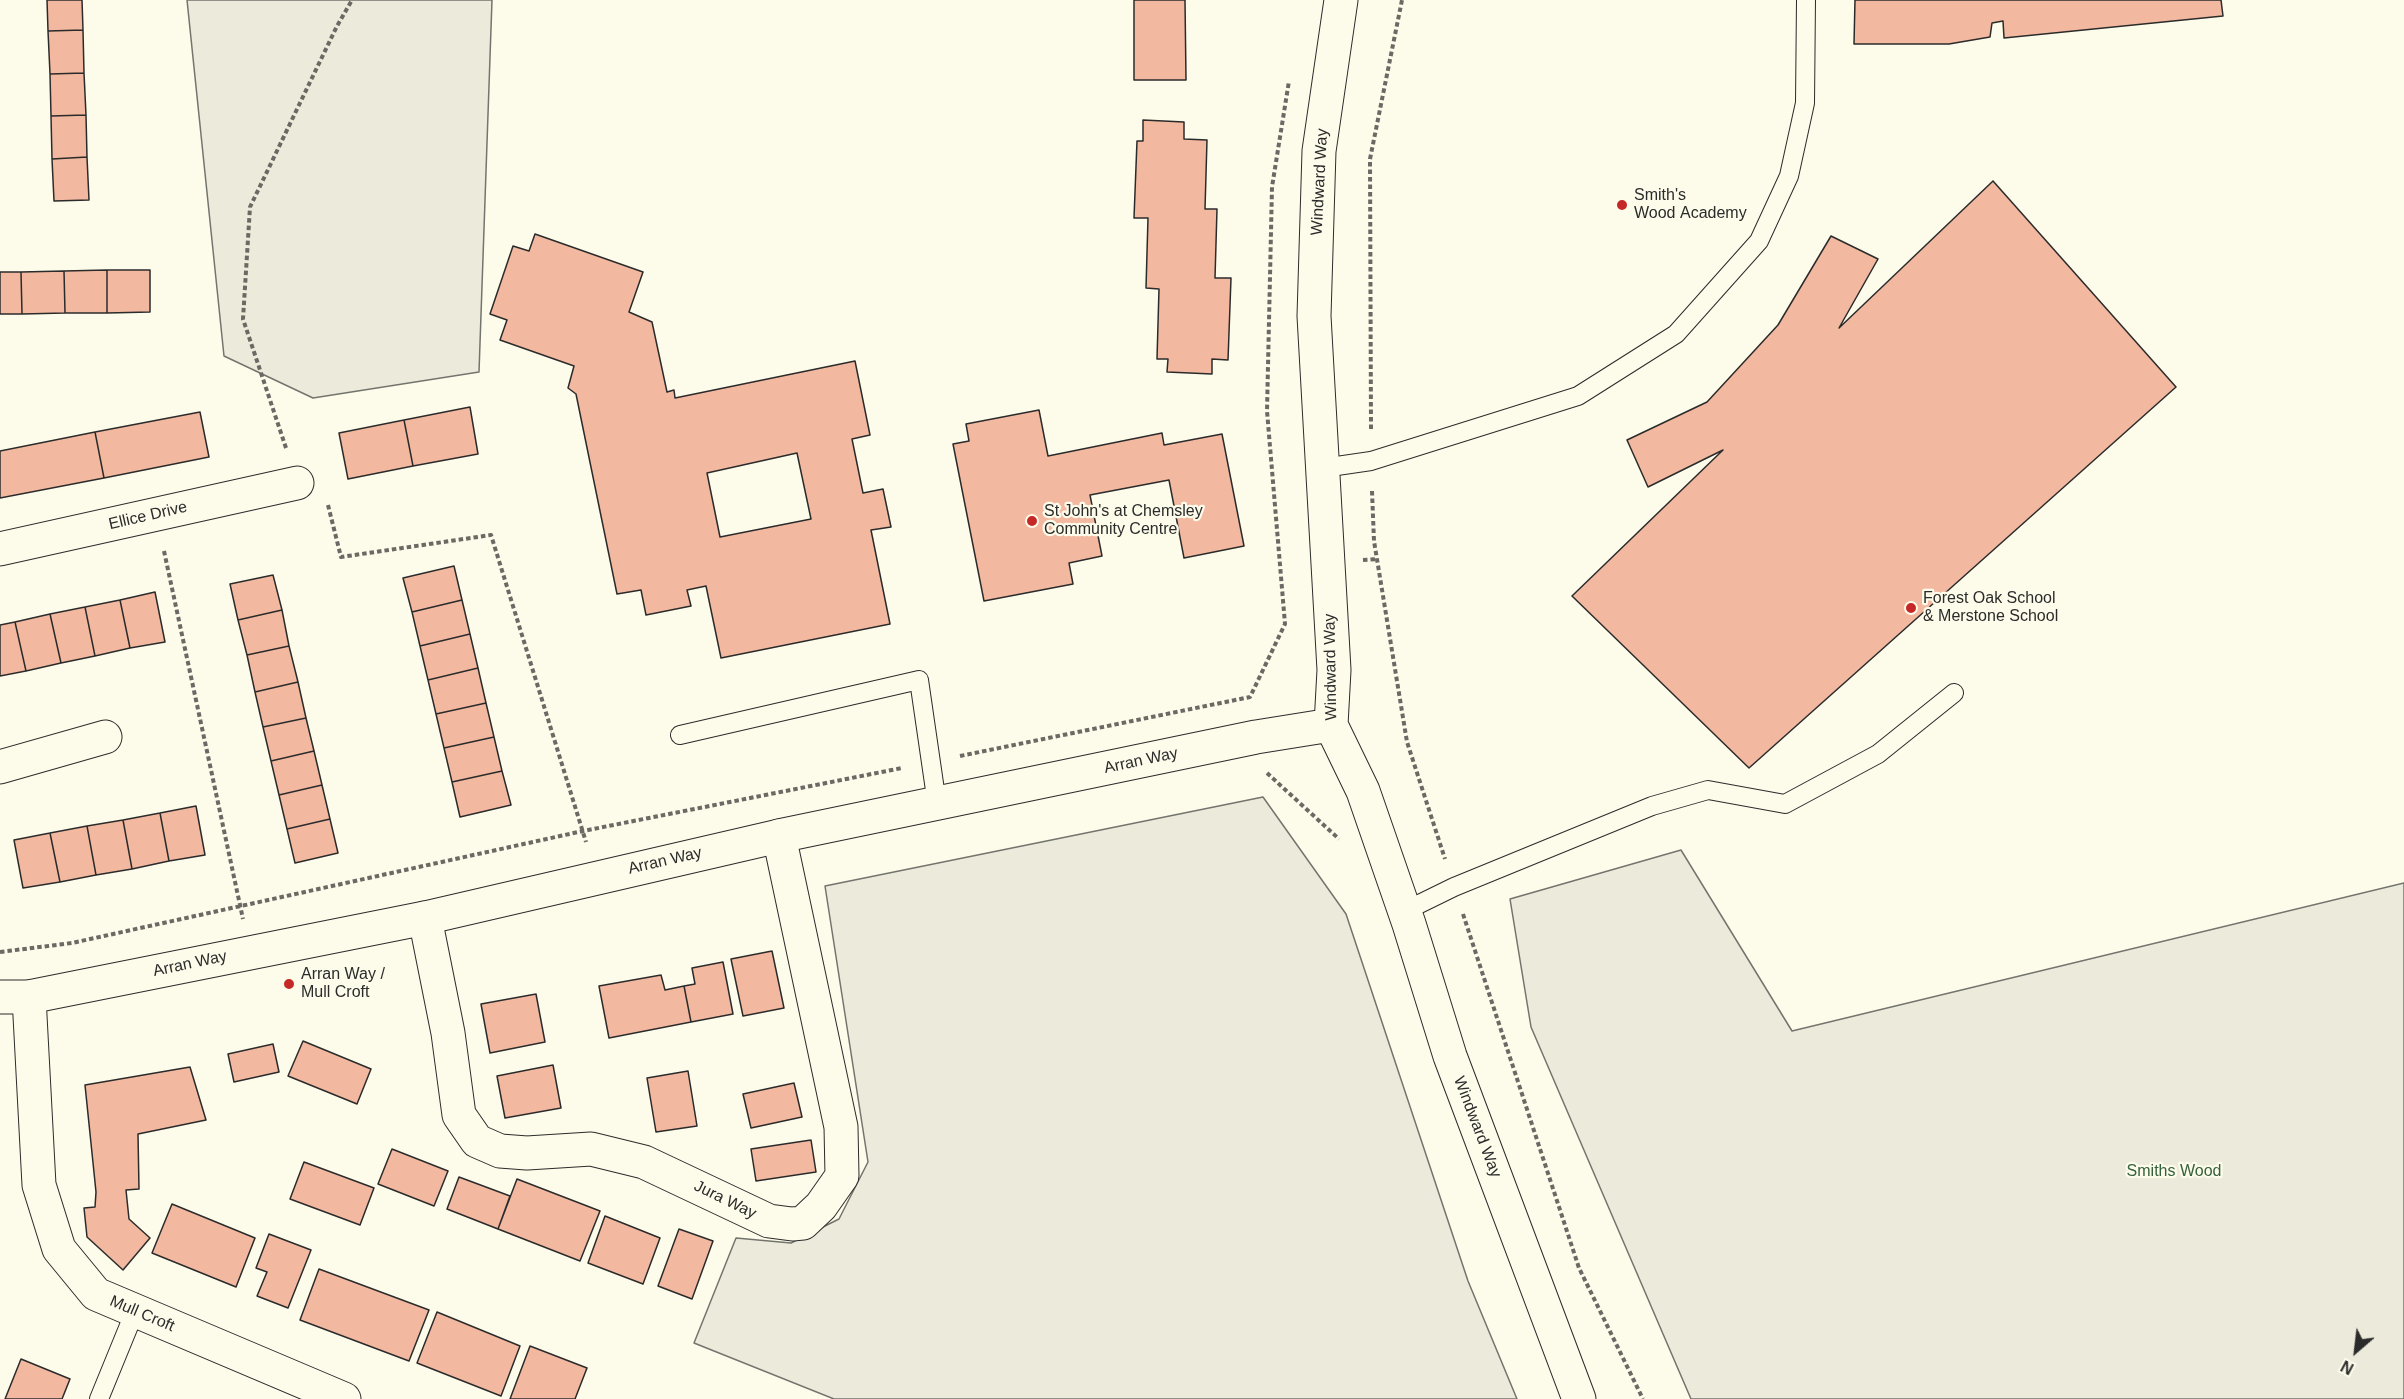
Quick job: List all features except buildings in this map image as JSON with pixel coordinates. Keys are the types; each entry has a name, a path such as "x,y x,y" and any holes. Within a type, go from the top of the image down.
{"street":[{"name":"Windward Way","path":"1341,0 1319,151 1314,316 1334,670 1331,725 1363,791 1450,1056 1579,1399"},
{"name":"Ellice Drive","path":"0,549 297,483"},
{"name":"Arran Way","path":"14,997 425,918 597,876 779,836 1256,737 1331,725"},
{"path":"0,767 105,737"},
{"name":"Jura Way","path":"425,918 448,1032 459,1115 477,1141 500,1151 527,1153 591,1149 644,1162 769,1221 803,1223 820,1206 842,1176 841,1127 779,836"},
{"name":"Mull Croft","path":"14,997 39,1185 59,1249 96,1294 344,1399"}],"lane":[{"path":"1323,468 1371,461 1578,396 1676,334 1759,241 1789,176 1806,102 1806,0"},
{"path":"680,735 919,680 937,804"},
{"path":"1404,911 1454,887 1652,806 1708,790 1785,804 1878,754 1954,693"},
{"path":"99,1399 135,1311"}],"path":[{"path":"352,0 337,26 250,207 243,319 297,483 324,490 341,557 491,535 597,876"},
{"path":"1402,0 1370,159 1371,461 1374,541 1407,742 1578,1268 1643,1399"},
{"path":"0,952 72,943 583,831 1250,697 1285,624 1267,411 1272,188 1290,70"},
{"path":"156,514 250,952"}],"green space":[{"path":"187,0 492,0 479,372 313,398 224,356"},
{"path":"1263,797 1346,914 1468,1281 1517,1399 834,1399 694,1343 736,1238 791,1243 839,1219 868,1162 825,886"},
{"name":"Smiths Wood","path":"1681,850 1792,1031 2404,883 2404,1399 1691,1399 1531,1027 1510,899"}],"place":[{"name":"Smith's Wood Academy","path":"1622,205"},
{"name":"St John's at Chemsley Community Centre","path":"1032,521"},
{"name":"Forest Oak School & Merstone School","path":"1911,608"},
{"name":"Arran Way / Mull Croft","path":"289,984"}]}
